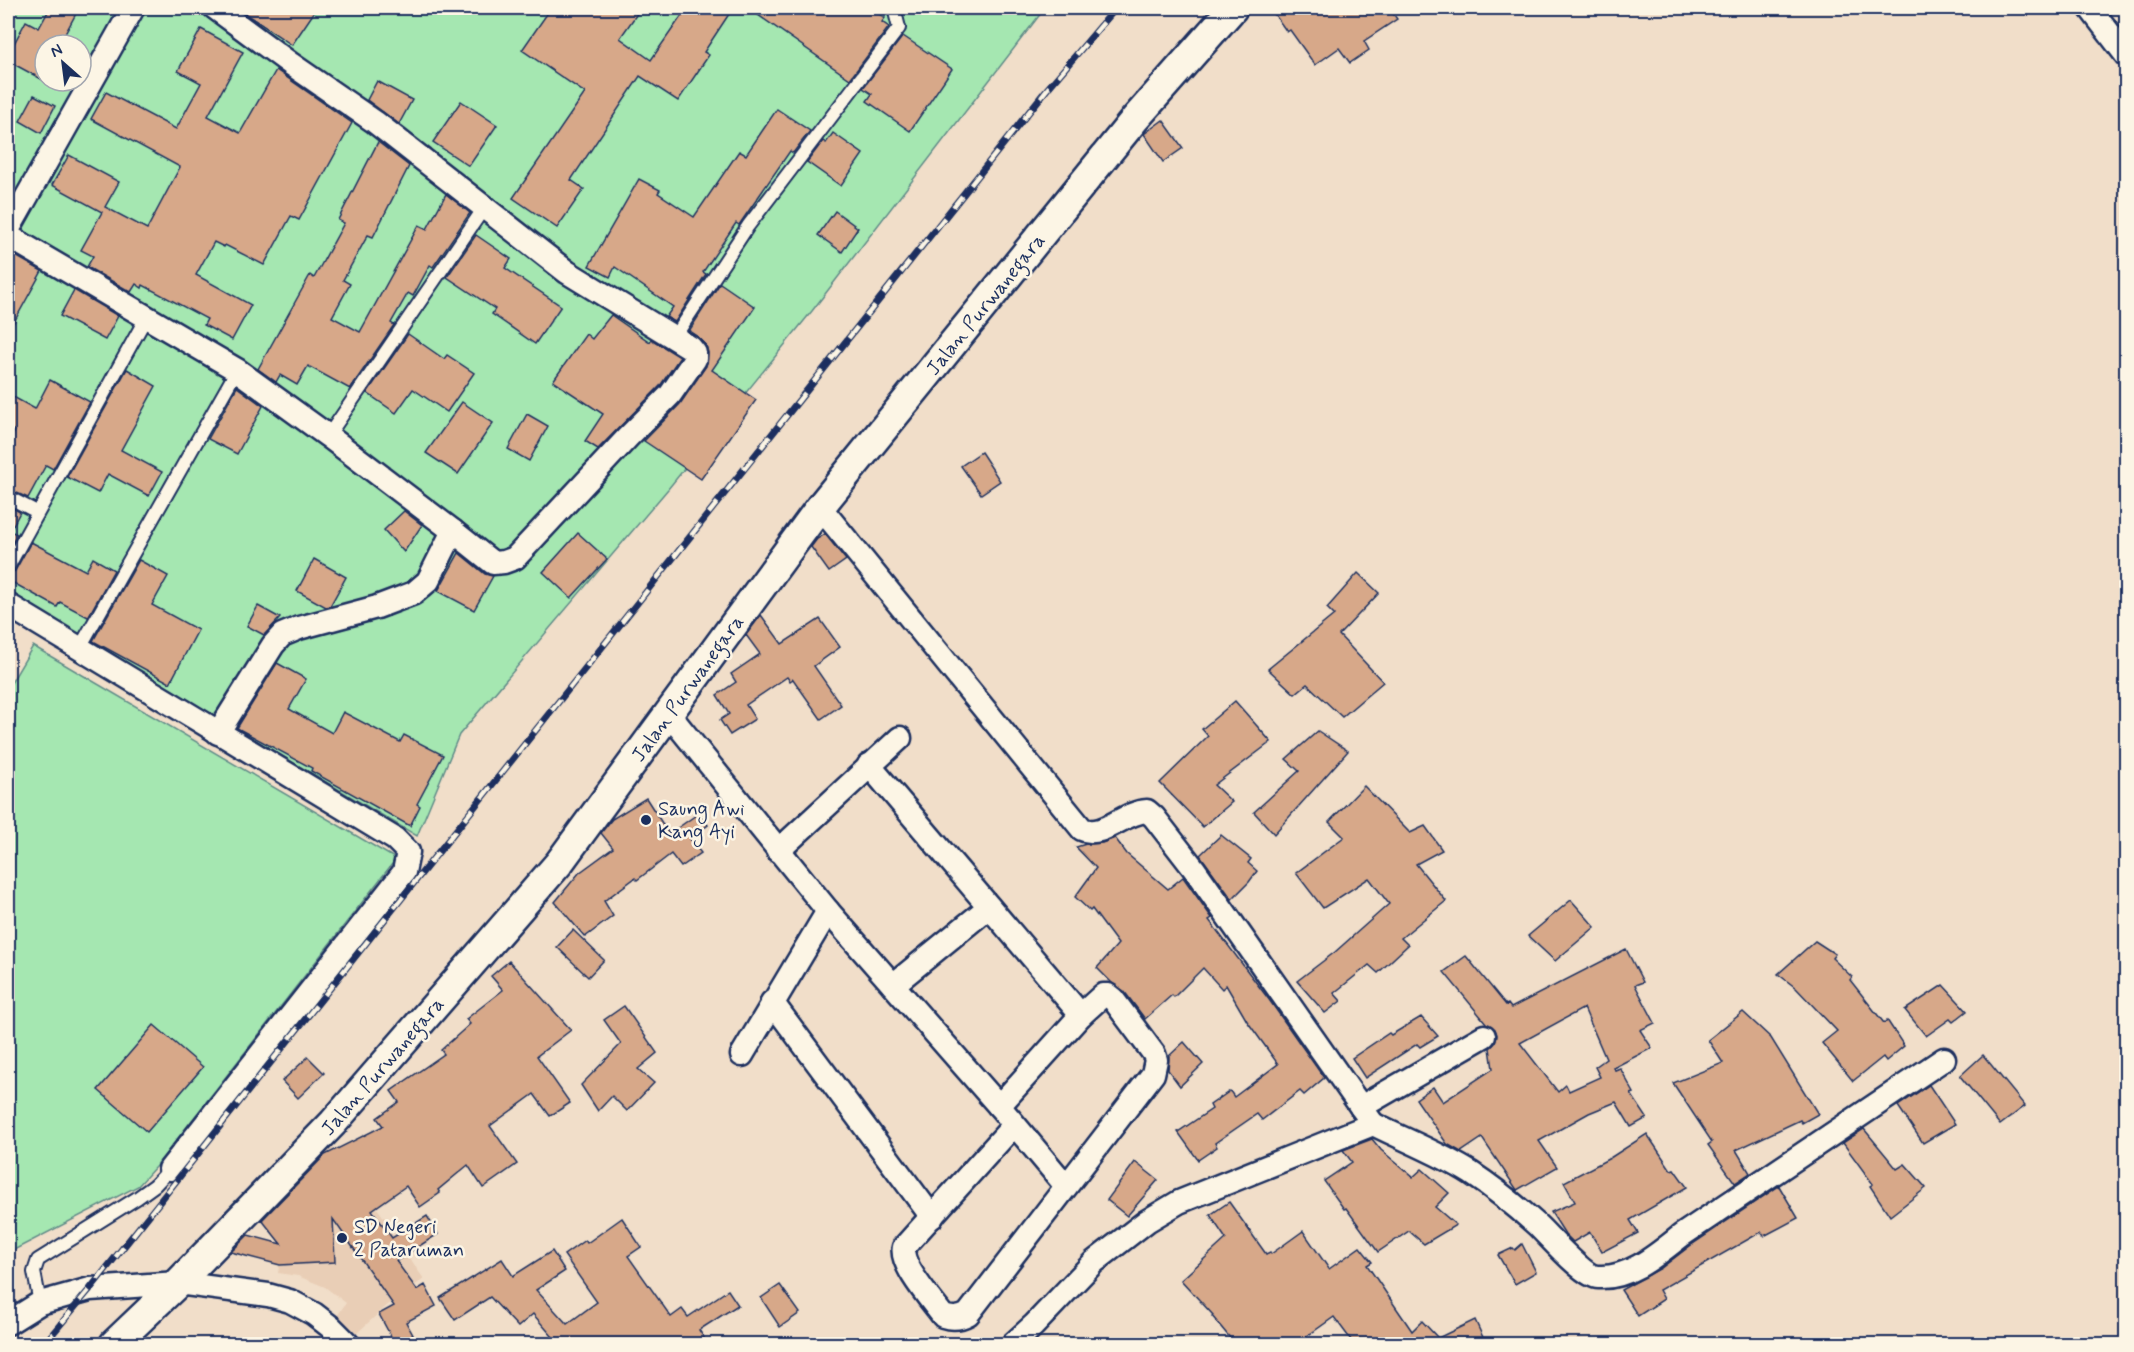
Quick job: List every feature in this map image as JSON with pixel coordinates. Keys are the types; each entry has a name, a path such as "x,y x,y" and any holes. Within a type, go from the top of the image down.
{"street":[{"path":"8,230 133,8"},
{"path":"8,236 237,370 493,563 515,558 670,395 696,356 693,350 567,272 375,122 215,8"},
{"name":"Jalan Purwanegara","path":"114,1344 178,1283 333,1123 559,863 820,507 1135,119 1233,8"},
{"path":"2090,8 2127,55"},
{"path":"820,507 1082,829 1089,832 1099,831 1137,812 1148,811 1154,817 1195,870 1367,1115 1470,1173 1514,1203 1558,1244 1578,1267 1595,1277 1618,1275 1652,1258 1682,1235 1944,1059"},
{"path":"218,733 273,645 282,635 299,628 377,607 414,593 428,581 453,531"},
{"path":"8,605 395,839 408,852 404,872 170,1169"},
{"path":"668,713 828,911 1066,1186"},
{"path":"778,850 900,738"},
{"path":"869,765 1081,1014"},
{"path":"893,985 989,907"},
{"path":"742,1055 828,911"},
{"path":"999,1106 1098,998 1108,995 1113,999 1154,1054 1153,1074 968,1314 950,1319 943,1316 903,1258 904,1247 1014,1125"},
{"path":"772,1002 932,1217"},
{"path":"1013,1344 1094,1262 1114,1245 1163,1212 1179,1202 1367,1115 1484,1036"},
{"path":"8,1323 40,1303 90,1289 178,1283 268,1295 290,1301 314,1314 348,1344"}],"lane":[{"path":"674,338 748,226 899,28 894,8"},
{"path":"327,436 484,208"},
{"path":"8,567 147,316"},
{"path":"79,649 237,370"},
{"path":"8,497 37,512"},
{"path":"40,1303 34,1272 38,1260 137,1198 155,1185 170,1169"}],"shaded area":[{"name":"SD Negeri 2 Pataruman","path":"331,1146 394,1231 392,1234 424,1279 391,1302 357,1333 337,1316 346,1303 325,1287 298,1276 278,1273 283,1243 324,1213 295,1172"}],"green space":[{"path":"8,8 1045,8 812,311 668,489 459,735 417,836 8,593"},
{"path":"33,646 396,859 138,1186 8,1253 8,688"}],"building":[{"path":"50,8 79,8 65,33 33,33 33,75 8,61 8,55 26,21 39,28"},
{"path":"237,8 317,8 292,45"},
{"path":"551,8 641,8 620,38 651,60 687,8 733,8 704,52 709,55 678,101 640,76 571,180 584,189 557,228 513,198 585,93 522,50"},
{"path":"748,8 870,8 885,18 882,22 889,27 850,79"},
{"path":"1270,8 1389,8 1397,19 1364,41 1369,50 1350,63 1339,48 1315,65 1290,30 1287,32"},
{"path":"201,29 243,52 208,116 240,133 276,70 352,123 299,220 291,216 264,265 225,245 224,247 214,242 196,275 251,305 232,340 204,325 207,319 143,285 142,288 136,284 131,292 87,267 93,256 81,250 102,212 52,185 69,155 119,182 105,207 147,229 180,167 91,119 106,92 176,129 201,83 178,71"},
{"path":"903,36 952,69 910,131 867,101 872,94 863,88"},
{"path":"377,81 412,100 399,124 367,100"},
{"path":"34,95 55,106 41,133 20,121"},
{"path":"461,101 497,125 469,166 433,142"},
{"path":"777,109 810,131 793,153 790,151 739,225 736,223 703,272 706,274 675,322 666,317 673,307 615,267 610,277 589,266 639,179 660,190 658,193 694,217 739,151 746,155"},
{"path":"1163,120 1183,148 1163,162 1144,134"},
{"path":"833,133 863,154 841,186 807,162 823,141 826,143"},
{"path":"378,142 409,166 373,237 368,235 343,280 350,284 332,317 360,332 419,225 427,229 446,194 470,213 433,267 430,265 413,296 408,293 391,323 394,325 350,389 308,366 297,385 280,375 276,382 258,369 310,275 314,278 344,223 338,220"},
{"path":"835,211 858,228 842,252 818,235"},
{"path":"476,235 511,259 505,268 561,306 535,344 492,314 495,309 447,277"},
{"path":"14,255 42,271 8,333 8,266"},
{"path":"720,283 755,307 712,370 756,400 701,479 644,441 680,404 706,366 708,353 706,345 689,331"},
{"path":"74,290 118,316 105,340 60,316"},
{"path":"611,315 650,342 651,339 680,357 660,386 598,449 585,441 603,414 553,381 586,334 592,339"},
{"path":"408,334 444,359 447,355 474,373 447,412 413,389 396,413 367,393"},
{"path":"127,369 156,386 121,450 162,472 149,496 108,474 98,493 67,477"},
{"path":"50,380 90,402 53,469 46,465 28,498 8,489 8,445 15,431 8,427 8,394 35,409"},
{"path":"237,387 263,406 237,454 208,439"},
{"path":"462,402 493,423 458,474 426,453"},
{"path":"527,414 548,426 529,461 508,449"},
{"path":"981,452 1000,481 981,494 961,466"},
{"path":"8,506 20,512 10,531 17,534 8,551"},
{"path":"404,511 422,525 404,552 384,530"},
{"path":"578,533 607,559 571,598 543,572"},
{"path":"825,534 846,560 829,572 811,547"},
{"path":"31,542 86,571 93,558 114,570 88,617 60,602 57,607 8,580 8,575 15,571"},
{"path":"459,553 485,574 493,576 474,610 438,591"},
{"path":"314,559 346,577 330,606 326,607 297,591"},
{"path":"139,560 168,576 152,605 198,630 170,683 93,641"},
{"path":"1358,573 1379,593 1339,635 1383,682 1342,717 1307,684 1295,694 1268,669 1334,615 1327,608"},
{"path":"258,606 280,618 264,635 247,626"},
{"path":"761,615 782,644 820,619 840,647 814,666 841,705 821,719 793,679 790,681 787,677 746,705 755,719 730,735 720,720 729,714 717,695 736,682 731,674 760,654 746,635"},
{"path":"277,663 306,679 289,709 332,733 343,712 400,742 404,735 443,755 417,804 420,806 410,826 311,771 312,768 237,728"},
{"path":"1235,701 1271,742 1214,785 1232,802 1203,827 1160,783 1208,736 1202,729"},
{"path":"1318,731 1348,751 1274,834 1254,812 1299,771 1286,759"},
{"path":"1364,786 1410,833 1425,826 1442,850 1416,864 1446,901 1401,938 1408,945 1378,973 1369,965 1334,993 1341,1001 1325,1013 1297,981 1335,952 1389,904 1369,878 1323,908 1296,873 1344,837 1329,822"},
{"path":"646,798 669,834 699,813 708,825 690,839 701,853 681,867 671,854 637,880 635,878 604,901 613,916 585,937 555,902 579,873 613,848 601,833 612,819"},
{"path":"1221,835 1251,859 1248,863 1257,871 1232,899 1200,855"},
{"path":"1115,838 1127,854 1168,889 1183,877 1212,918 1209,920 1324,1078 1304,1095 1300,1091 1262,1120 1257,1114 1215,1143 1217,1147 1198,1160 1178,1132 1212,1109 1210,1105 1230,1091 1234,1097 1278,1064 1247,1021 1226,985 1222,989 1203,968 1174,997 1172,995 1145,1019 1124,991 1097,968 1118,944 1092,909 1090,911 1075,897 1096,868 1076,847 1102,843"},
{"path":"1571,900 1595,927 1555,961 1528,936"},
{"path":"573,930 604,960 588,977 557,947"},
{"path":"1815,941 1835,954 1832,958 1852,977 1850,980 1884,1023 1887,1020 1904,1046 1886,1061 1883,1057 1853,1081 1822,1043 1837,1031 1796,988 1778,974"},
{"path":"1626,949 1643,982 1635,985 1655,1023 1640,1030 1652,1048 1613,1068 1615,1070 1620,1068 1634,1093 1631,1094 1647,1118 1631,1127 1616,1102 1589,1113 1539,1141 1557,1167 1517,1190 1482,1138 1461,1152 1447,1144 1416,1099 1433,1087 1443,1102 1493,1069 1490,1048 1495,1043 1497,1035 1495,1029 1486,1023 1444,972 1466,956 1506,1005 1508,1004 1511,1008","holes":["1584,1008 1606,1059 1595,1067 1600,1077 1569,1091 1566,1085 1558,1092 1520,1043"]},
{"path":"509,961 571,1030 537,1056 570,1103 550,1116 534,1094 490,1126 517,1164 483,1188 468,1165 438,1190 440,1193 420,1207 406,1186 372,1210 392,1238 427,1216 438,1234 396,1261 417,1290 425,1285 436,1306 406,1322 418,1344 395,1344 379,1314 394,1306 333,1219 335,1262 280,1265 231,1252 248,1235 281,1244 262,1220 325,1155 383,1126 377,1118 399,1102 391,1091 444,1054 441,1050 470,1024 466,1019 503,990 491,976"},
{"path":"1943,985 1967,1011 1953,1022 1950,1019 1926,1036 1905,1010"},
{"path":"624,1006 657,1053 638,1069 654,1083 627,1111 612,1096 598,1111 581,1085 621,1044 604,1020"},
{"path":"1743,1012 1771,1038 1818,1114 1802,1123 1800,1120 1736,1150 1750,1173 1735,1183 1708,1145 1712,1142 1673,1083 1723,1063 1708,1040"},
{"path":"1421,1017 1438,1036 1420,1047 1417,1044 1365,1078 1352,1058 1389,1033 1391,1035"},
{"path":"154,1025 203,1067 147,1132 98,1090"},
{"path":"1184,1042 1203,1064 1180,1086 1168,1070 1169,1056"},
{"path":"1983,1055 2025,1106 2000,1125 1960,1076"},
{"path":"308,1057 324,1073 298,1098 282,1081"},
{"path":"1929,1085 1955,1124 1923,1143 1898,1106"},
{"path":"1864,1129 1897,1169 1905,1164 1926,1188 1890,1216 1870,1186 1873,1184 1843,1143"},
{"path":"1647,1134 1671,1170 1674,1169 1687,1187 1630,1220 1638,1233 1602,1252 1590,1232 1573,1242 1551,1212 1575,1202 1564,1182 1610,1158"},
{"path":"1372,1139 1381,1150 1413,1177 1422,1169 1449,1193 1435,1207 1456,1225 1424,1244 1409,1231 1378,1252 1324,1181 1352,1162 1343,1150"},
{"path":"1135,1162 1158,1180 1127,1216 1107,1200"},
{"path":"1779,1186 1798,1218 1764,1236 1761,1232 1659,1290 1664,1299 1638,1316 1621,1290 1661,1268"},
{"path":"1229,1202 1266,1254 1270,1252 1271,1254 1303,1231 1329,1269 1360,1247 1372,1262 1367,1265 1412,1331 1422,1321 1438,1338 1475,1320 1486,1344 1354,1344 1334,1317 1296,1344 1235,1344 1213,1315 1181,1280 1226,1239 1210,1215"},
{"path":"622,1218 641,1247 628,1256 671,1317 682,1309 688,1317 728,1290 738,1305 699,1330 708,1344 559,1344 533,1314 518,1327 490,1297 455,1320 440,1298 502,1259 513,1276 552,1251 565,1271 536,1290 567,1324 597,1302 564,1255 585,1240 587,1243"},
{"path":"1522,1244 1536,1272 1515,1284 1498,1255 1513,1248 1515,1250"},
{"path":"780,1285 800,1313 780,1327 761,1298"}],"railway":[{"path":"44,1344 1048,88 1116,8"}],"place":[{"name":"Saung Awi Kang Ayi","path":"646,820"},
{"name":"SD Negeri 2 Pataruman","path":"342,1238"}]}
